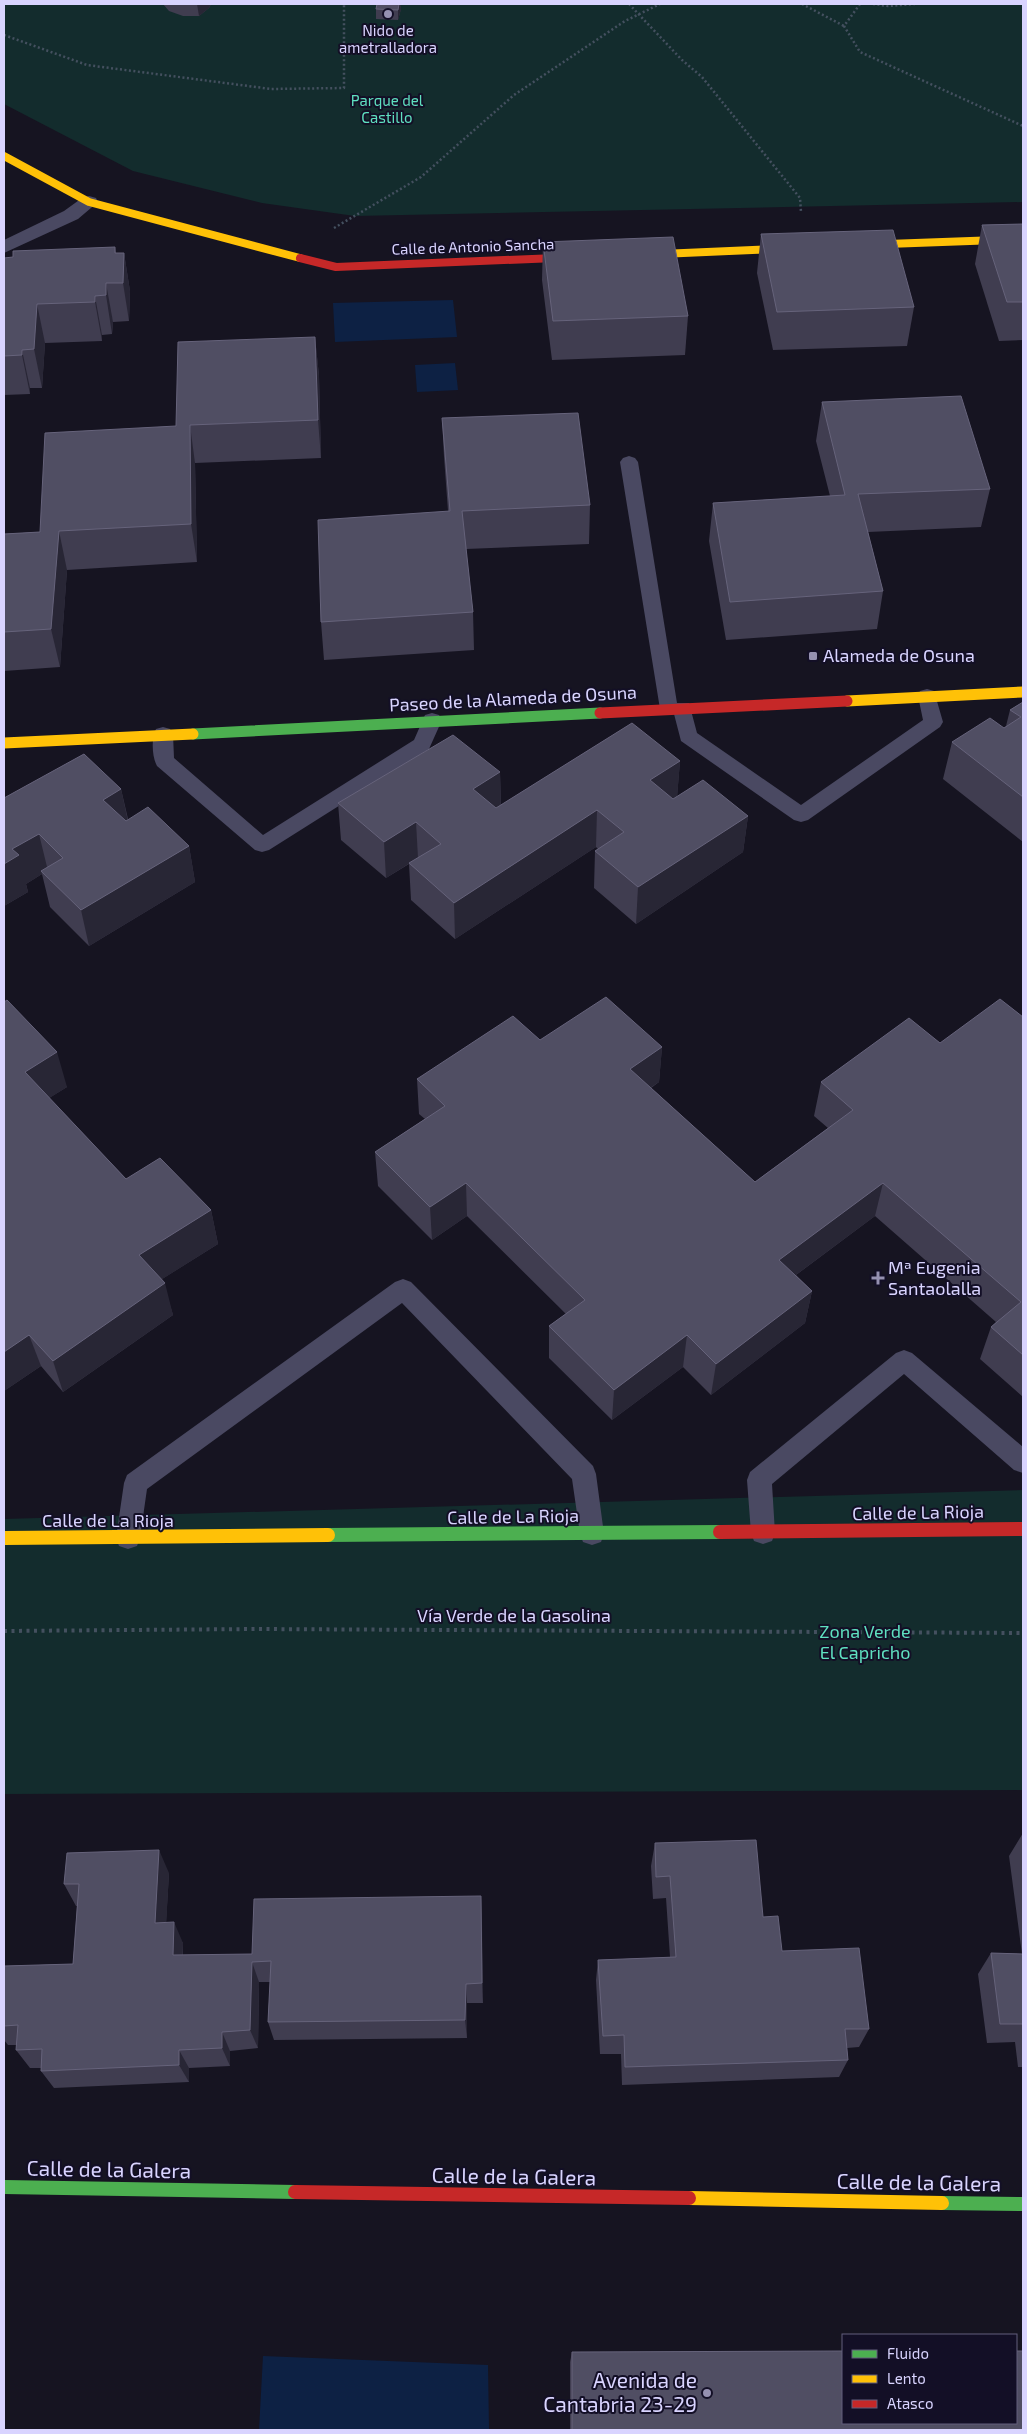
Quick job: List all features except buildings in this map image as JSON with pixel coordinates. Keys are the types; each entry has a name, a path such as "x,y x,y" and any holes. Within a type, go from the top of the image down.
{"street":[{"name":"Calle de Antonio Sancha","path":"4,156 89,202 336,268 595,256"},
{"path":"4,247 71,215 89,202"},
{"path":"851,246 1023,239"},
{"path":"624,255 808,248"},
{"name":"Paseo de la Alameda de Osuna","path":"4,743 432,720 1023,692"},
{"name":"Calle de La Rioja","path":"4,1538 763,1533 1023,1529"},
{"name":"Calle de la Galera","path":"4,2187 1023,2204"}],"lane":[{"path":"630,462 675,708 688,736 801,815 933,722 927,696"},
{"path":"163,734 164,761 262,845 422,744 432,720"},
{"path":"128,1538 136,1483 403,1289 584,1474 592,1534"},
{"path":"763,1533 759,1480 904,1360 1023,1462"}],"path":[{"path":"4,35 87,65 271,89 344,88 344,4"},
{"path":"629,4 640,13 683,64 702,77 800,198 808,248"},
{"path":"288,255 421,177 514,95 625,21 660,4"},
{"path":"802,4 844,26 860,52 1023,126"},
{"path":"844,26 860,4"},
{"path":"873,4 888,6 915,4"},
{"name":"Vía Verde de la Gasolina","path":"4,1631 266,1629 1023,1633"}],"green space":[{"name":"Parque del Castillo","path":"4,4 1023,4 1023,202 355,216 262,203 133,171 4,104"},
{"name":"Zona Verde El Capricho","path":"1023,1490 1023,1790 4,1794 4,1519"}],"water":[{"path":"453,300 457,337 335,342 333,303"},
{"path":"455,363 458,390 417,392 415,365"},
{"path":"263,2356 488,2365 489,2430 259,2430"}],"traffic: fast":[{"path":"193,734 600,713"},
{"path":"328,1535 720,1532"},
{"path":"4,2187 295,2192"},
{"path":"942,2203 1023,2204"}],"traffic: slow":[{"path":"4,156 89,202 300,258"},
{"path":"860,245 1023,239"},
{"path":"638,255 797,248"},
{"path":"847,701 1023,692"},
{"path":"4,743 193,734"},
{"path":"4,1538 328,1535"},
{"path":"689,2198 942,2203"}],"traffic: jam":[{"path":"300,258 336,267 580,257"},
{"path":"600,713 847,701"},
{"path":"720,1532 1023,1529"},
{"path":"295,2192 689,2198"}],"place":[{"name":"Nido de ametralladora","path":"388,14"},
{"name":"Alameda de Osuna","path":"813,656"},
{"name":"Mª Eugenia Santaolalla","path":"878,1278"},
{"name":"Avenida de Cantabria 23-29","path":"707,2393"}]}
